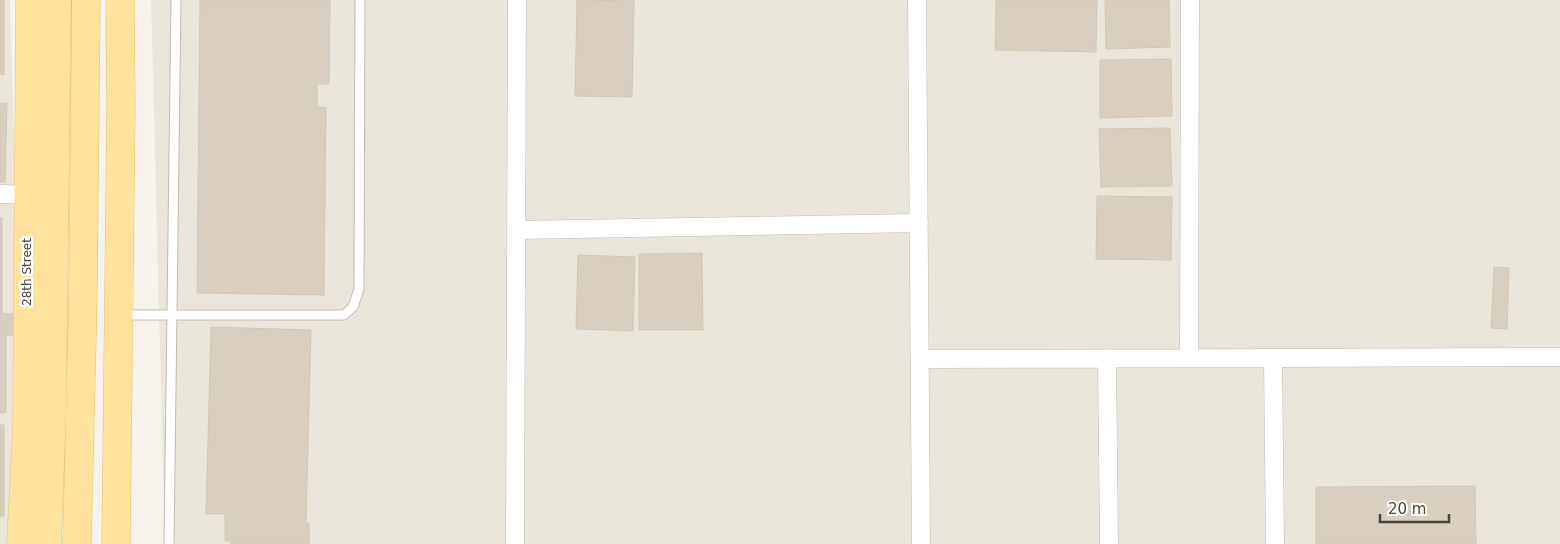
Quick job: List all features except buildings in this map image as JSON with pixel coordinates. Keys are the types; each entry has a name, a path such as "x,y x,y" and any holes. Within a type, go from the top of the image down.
{"main road":[{"name":"28th Street","path":"21,544 27,426 30,0"},
{"path":"47,544 52,409 57,0"},
{"path":"76,544 83,313 86,0"},
{"path":"116,544 121,106 120,0"}],"street":[{"path":"515,544 517,0"},
{"path":"917,0 921,544"},
{"path":"1189,358 1190,0"},
{"path":"0,194 28,195"},
{"path":"516,230 919,223"},
{"path":"920,359 1560,357"},
{"path":"1107,358 1109,544"},
{"path":"1273,358 1275,544"}],"lane":[{"path":"169,544 176,0"},
{"path":"119,315 344,315 353,308 359,289 360,0"}],"shaded area":[{"path":"0,0 10,0 20,343 8,544 0,544"},
{"path":"151,0 1560,0 1560,544 165,544"}]}
